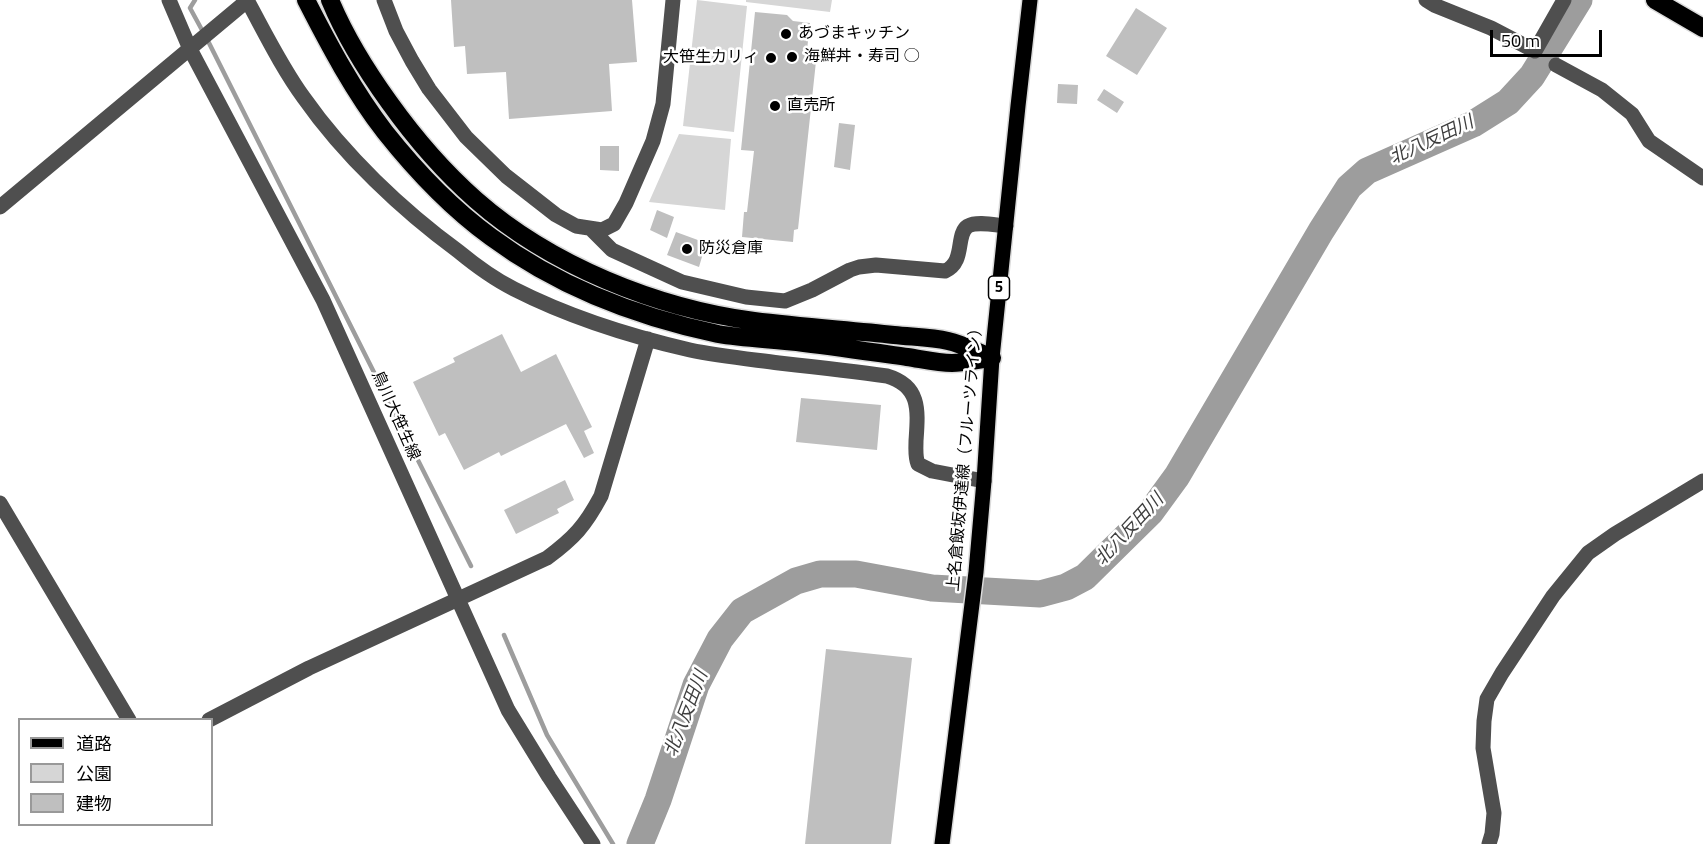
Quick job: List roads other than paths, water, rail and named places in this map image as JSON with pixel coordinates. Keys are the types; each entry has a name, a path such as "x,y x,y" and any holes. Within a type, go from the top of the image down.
{"highway":[{"path":"308,0 321,30 360,96 384,131 412,164 465,217 528,262 556,277 642,314 718,334 799,342 952,363 992,358"},
{"path":"330,0 337,18 378,87 425,148 476,200 507,225 545,249 586,271 630,290 700,311 753,321 949,341 992,358"},
{"path":"1655,0 1703,28"}],"main road":[{"name":"上名倉飯坂伊達線（フルーツライン）","path":"942,844 972,605 984,481 992,358 1030,0"}],"street":[{"name":"鳥川大笹生線","path":"169,0 190,49 323,300 508,710 593,844"},
{"path":"0,207 247,0 303,97 326,125 392,197 475,265 513,288 555,307 602,326 648,339 739,358 899,379 912,392 917,408 916,454 918,464 932,471 984,481"},
{"path":"384,0 396,31 412,61 466,137 506,176 556,215 576,226 602,230 614,224 653,141 663,104 673,0"},
{"path":"1425,0 1491,28 1535,51 1564,0"},
{"path":"1556,65 1602,90 1632,114 1649,141 1703,178"},
{"path":"591,229 612,250 682,282 746,297 785,300 803,294 850,270 866,266 945,271 950,269 956,261 963,234 968,226 975,224 1006,226"},
{"path":"213,718 309,668 547,558 569,542 588,520 603,488 648,339"},
{"path":"1489,844 1494,813 1483,748 1484,721 1487,699 1502,673 1553,596 1588,553 1703,481"},
{"path":"0,503 128,718"}],"waterway":[{"path":"195,0 190,8 471,566"},
{"name":"北八反田川","path":"640,844 658,800 696,685 720,639 742,611 796,581 820,574 856,574 932,588 1040,594 1066,587 1085,577 1150,513 1177,476 1349,187 1367,171 1473,124 1508,102 1532,76 1579,0"},
{"path":"504,635 547,735 613,844"}],"place":[{"name":"あづまキッチン","path":"786,34"},
{"name":"海鮮丼・寿司 ○","path":"792,57"},
{"name":"大笹生カリィ","path":"771,58"},
{"name":"直売所","path":"775,106"},
{"name":"防災倉庫","path":"687,249"}]}
